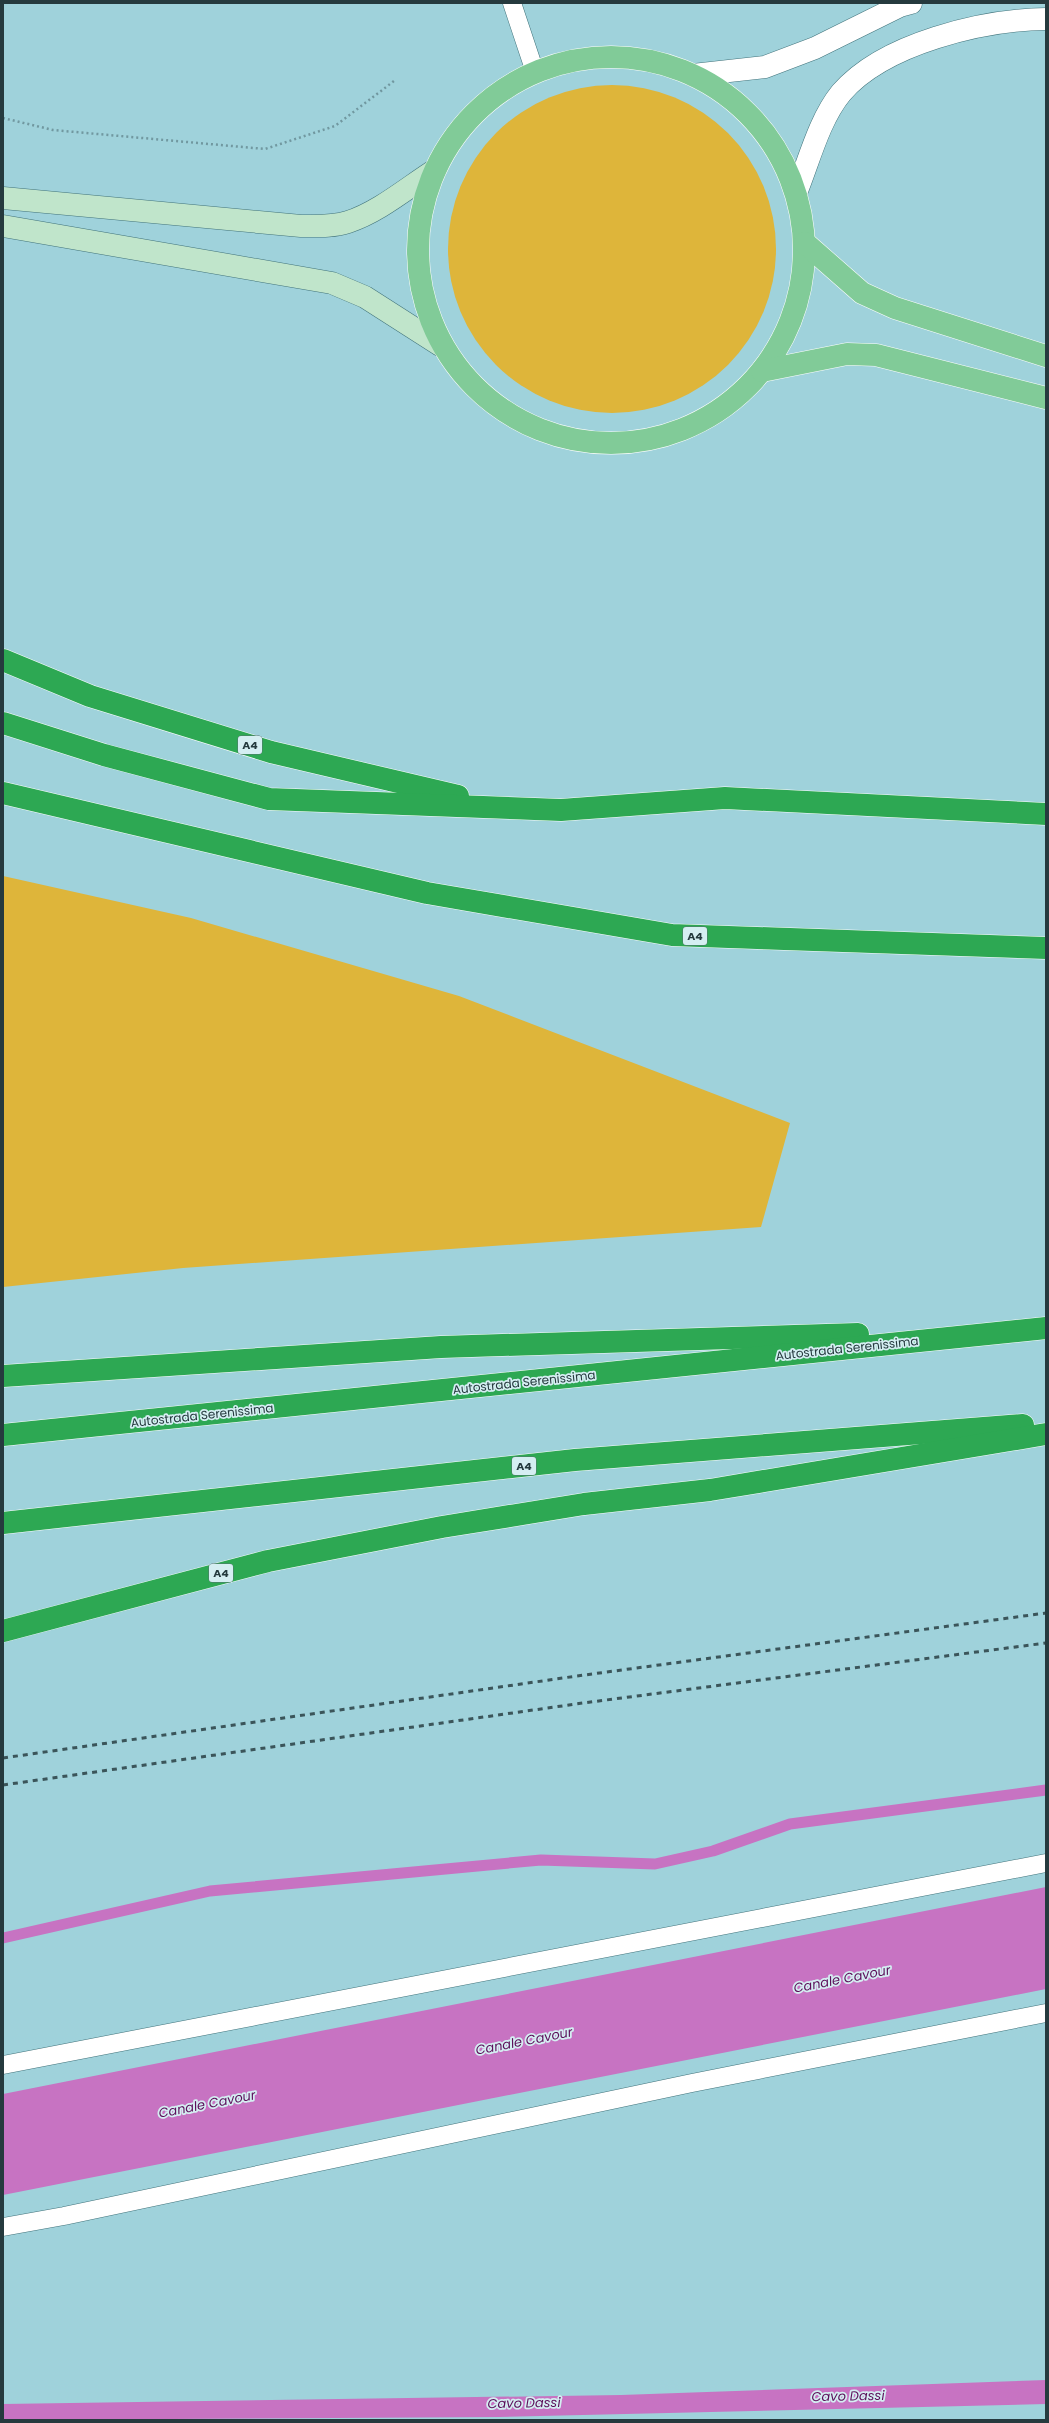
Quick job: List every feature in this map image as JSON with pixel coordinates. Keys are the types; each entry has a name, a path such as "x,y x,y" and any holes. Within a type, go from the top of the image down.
{"highway":[{"name":"A4","path":"3,660 90,696 271,752 504,808 561,810 725,798 1046,814"},
{"path":"3,723 104,755 269,799 504,808"},
{"name":"A4","path":"3,793 427,893 672,935 1046,948"},
{"path":"3,1376 442,1347 1044,1328"},
{"name":"Autostrada Serenissima","path":"3,1435 1044,1328"},
{"name":"A4","path":"3,1523 576,1460 1046,1423"},
{"name":"A4","path":"3,1631 268,1561 442,1527 584,1504 710,1490 1046,1434"}],"main road":[{"path":"3,226 332,283 365,297 440,345 478,390 506,412 537,428 572,438 607,443 642,440 676,432 708,417 737,396 762,371 781,343 795,311 803,277 804,243 796,193 784,163 771,141 746,111 721,91 693,75 662,64 631,58 598,58 566,62 535,72 493,98 466,122 449,145 435,170 424,201 420,221 418,268 425,302 440,345"},
{"path":"3,198 301,226 330,225 347,222 365,214 435,170"},
{"path":"804,243 862,293 895,308 1046,356"},
{"path":"762,371 847,354 876,355 1046,398"}],"street":[{"path":"693,75 765,67 815,48 900,6 911,3"},
{"path":"796,193 831,108 842,93 859,77 904,51 931,40 1001,21 1046,19"}],"lane":[{"path":"512,3 535,72"},
{"path":"3,2065 1046,1862"},
{"path":"3,2227 64,2216 700,2082 1046,2013"}],"path":[{"path":"3,118 54,130 265,149 336,126 394,81"}],"shaded area":[{"path":"612,85 644,88 675,98 703,113 728,133 748,158 763,186 773,217 776,249 773,281 763,312 748,340 728,365 703,385 675,400 644,410 612,413 580,410 549,400 521,385 496,365 476,340 461,312 451,281 448,249 451,217 461,186 476,158 496,133 521,113 549,98 580,88"},
{"path":"3,876 191,918 459,996 790,1123 761,1227 183,1268 3,1287"}],"water":[{"name":"Canale Cavour","path":"1046,1887 1046,1989 3,2195 3,2094"},
{"name":"Cavo Dassi","path":"1046,2380 1046,2404 499,2417 3,2420 3,2404 621,2395"}],"waterway":[{"path":"3,1938 210,1891 541,1860 655,1864 713,1851 790,1824 1046,1790"}],"railway":[{"path":"3,1758 577,1676 1046,1613"},
{"path":"3,1785 583,1703 1046,1643"}]}
